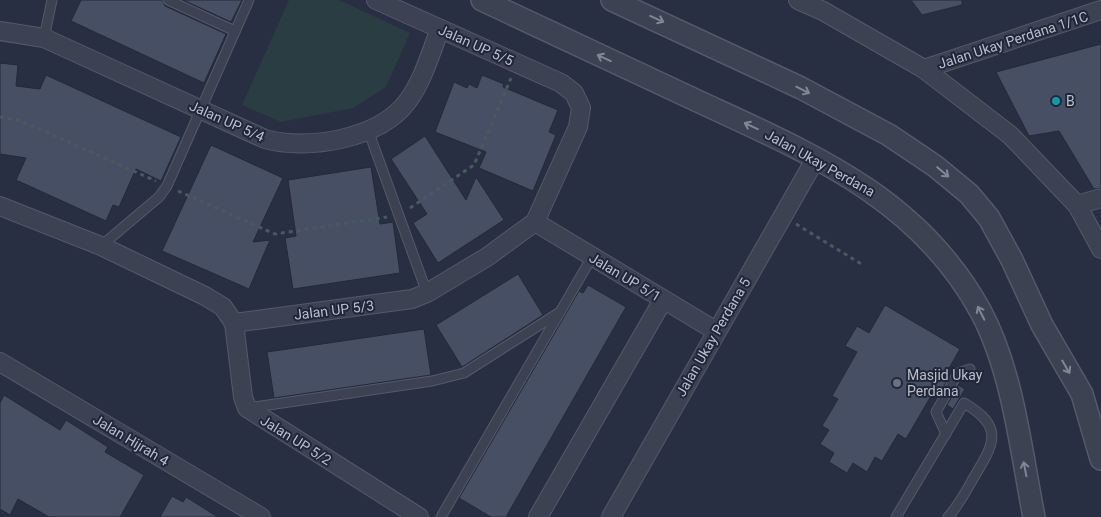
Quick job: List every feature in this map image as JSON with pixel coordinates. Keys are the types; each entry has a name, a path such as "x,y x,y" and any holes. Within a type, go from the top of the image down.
{"street":[{"name":"Jalan UP 5/5","path":"376,0 561,83 574,93"},
{"name":"Jalan Ukay Perdana","path":"482,0 816,158 847,175 897,210 936,247 982,314 1005,376 1034,517"},
{"path":"612,0 801,88 889,135 935,166 969,194 989,218 1012,260 1042,325 1082,394 1101,459"},
{"path":"798,0 826,6 924,69 1010,134 1076,205 1101,249"},
{"name":"Jalan Ukay Perdana 1/1C","path":"924,69 1101,10"},
{"name":"Jalan UP 5/4","path":"0,31 44,38 265,139 284,143 313,144 368,130 388,119 405,104 418,85 440,29"},
{"name":"Jalan UP 5/3","path":"234,323 398,302 427,293 487,257 535,222 578,127 581,108 574,93"},
{"name":"Jalan Ukay Perdana 5","path":"611,517 816,158"},
{"path":"1076,205 1101,198"},
{"path":"0,206 101,246 205,296 223,307 234,323"},
{"name":"Jalan UP 5/1","path":"535,222 716,331"},
{"path":"538,517 663,300"},
{"name":"Jalan UP 5/2","path":"234,323 243,397 247,408 256,416 419,517"},
{"name":"Jalan Hijrah 4","path":"0,362 261,517"}],"lane":[{"path":"44,38 52,0"},
{"path":"168,0 235,31"},
{"path":"101,246 159,197 167,186 249,0"},
{"path":"368,130 427,293"},
{"path":"441,517 592,257"},
{"path":"247,408 432,381 464,373 560,312"},
{"path":"946,434 936,412 958,373 970,369"},
{"path":"896,517 964,403 983,416 991,430 992,447 948,517"}],"path":[{"path":"0,117 18,120 275,234 399,215 474,165 517,64"},
{"path":"783,216 862,265"}],"shaded area":[{"path":"289,0 339,0 410,33 386,87 353,108 281,122 242,105"}],"building":[{"path":"81,0 162,0 165,6 226,34 204,83 71,21"},
{"path":"183,0 242,0 231,22"},
{"path":"911,0 962,0 962,5 922,15"},
{"name":"B","path":"1101,44 1101,188 1094,189 1059,131 1029,136 996,72"},
{"path":"0,63 18,65 16,86 40,89 46,75 181,137 161,181 136,169 119,207 113,205 106,221 16,180 26,158 0,154"},
{"path":"482,75 504,84 503,87 558,110 549,132 556,135 533,191 479,168 486,152 435,132 454,82 467,88 469,84 477,88"},
{"path":"425,136 466,200 476,177 504,220 438,263 413,223 427,214 391,159"},
{"path":"211,145 283,178 253,242 270,240 249,289 162,251"},
{"path":"371,167 380,224 393,222 400,273 293,289 285,238 296,236 288,180"},
{"path":"518,274 543,315 462,367 436,325"},
{"path":"588,285 626,307 506,517 491,517 459,498 579,291 583,293"},
{"name":"Masjid Ukay Perdana","path":"885,305 960,349 944,377 948,379 936,399 931,396 906,439 898,434 882,461 875,457 867,472 853,463 847,473 829,462 834,453 820,444 829,430 822,426 838,399 832,396 857,352 845,346 857,326 869,333"},
{"path":"424,329 431,375 274,398 267,352"},
{"path":"958,385 965,389 953,409 947,405"},
{"path":"4,395 60,430 66,420 108,447 105,452 144,475 120,517 49,517 18,499 10,515 0,509 0,403"},
{"path":"172,496 183,502 186,497 218,517 160,517"}],"place":[{"name":"B","path":"1056,101"},
{"name":"Masjid Ukay Perdana","path":"897,383"}]}
